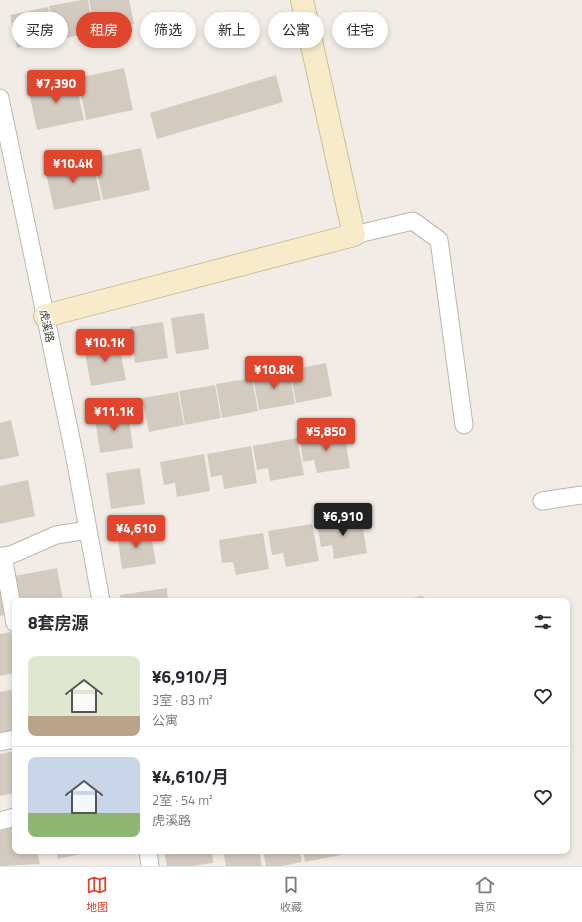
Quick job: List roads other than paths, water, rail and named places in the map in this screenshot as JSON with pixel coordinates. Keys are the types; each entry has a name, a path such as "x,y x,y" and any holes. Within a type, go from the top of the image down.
{"street":[{"path":"302,0 354,235"},
{"name":"虎溪路","path":"0,98 6,154 45,316 100,598"},
{"path":"45,316 413,221 440,240 464,425"},
{"path":"542,501 582,495"},
{"path":"12,609 1,556 13,554 56,535 88,530"},
{"path":"0,742 12,740"},
{"path":"0,821 12,818"},
{"path":"148,854 150,866"}]}
